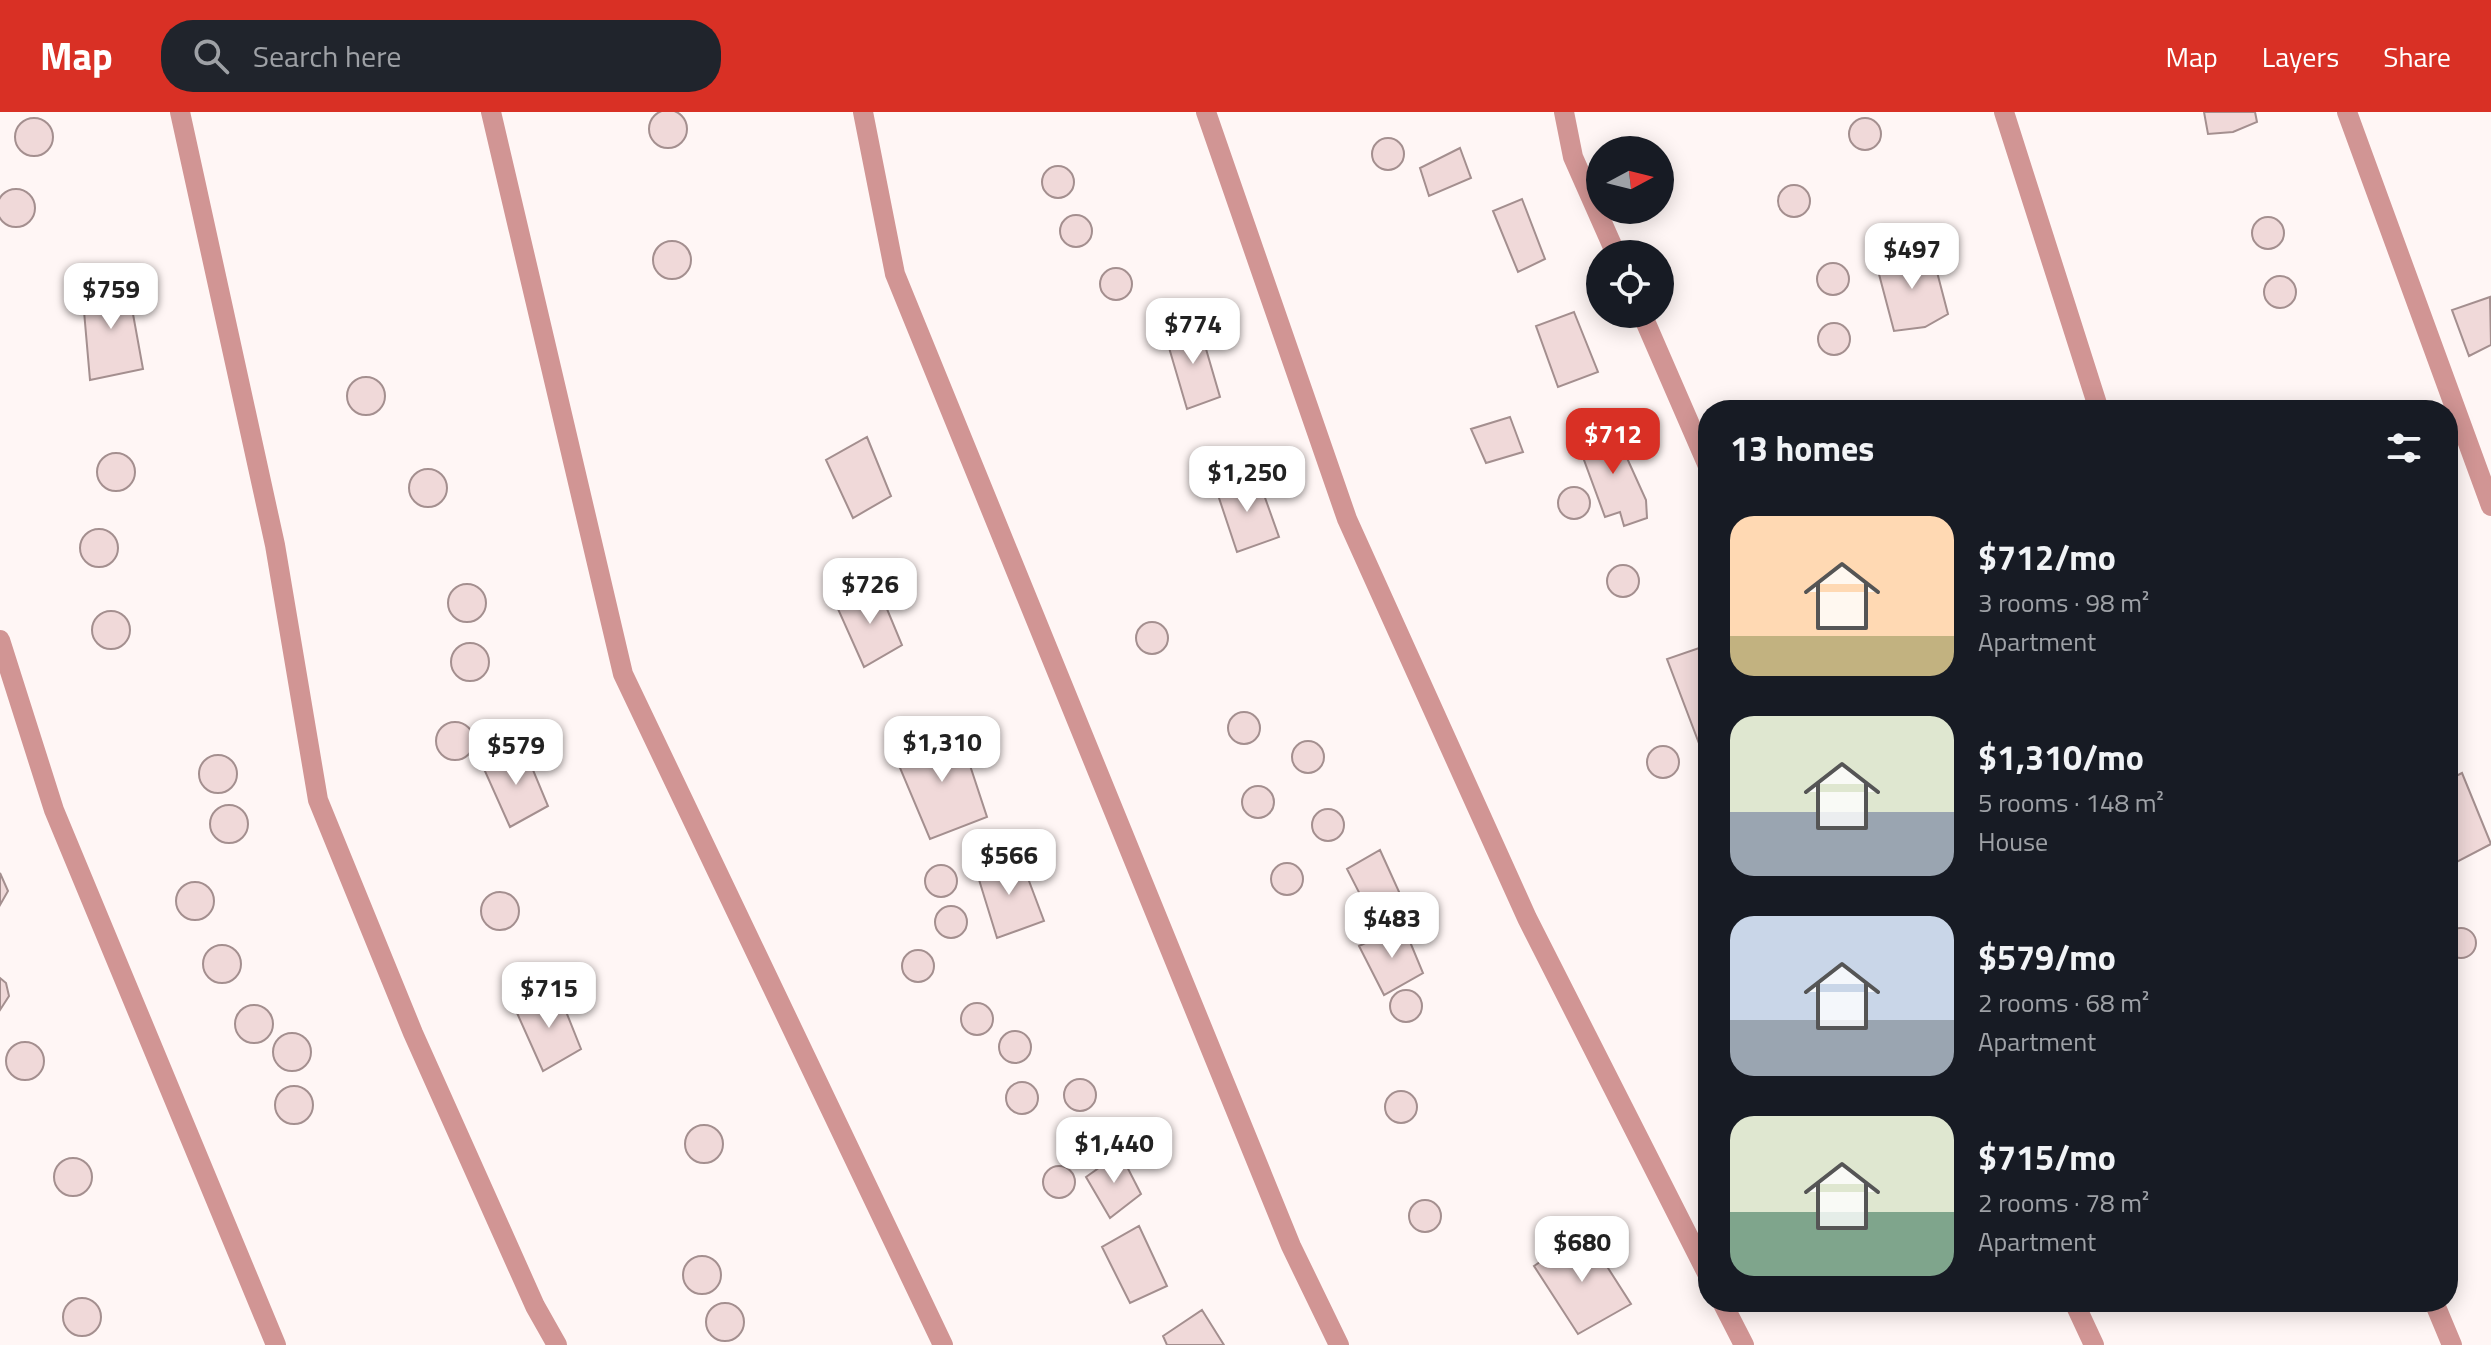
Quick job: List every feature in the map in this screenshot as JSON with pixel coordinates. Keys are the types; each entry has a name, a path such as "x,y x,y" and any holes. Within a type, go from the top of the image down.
{"street":[{"path":"180,112 275,545 318,800 413,1033 535,1306 557,1345"},
{"path":"491,112 623,674 943,1345"},
{"path":"863,112 895,274 1291,1246 1339,1345"},
{"path":"1206,112 1347,519 1527,918 1698,1255"},
{"path":"1564,112 1573,157 1610,240"},
{"path":"2004,112 2096,400"},
{"path":"2347,112 2452,400"},
{"path":"1648,328 1698,443"},
{"path":"2458,416 2491,506"},
{"path":"0,640 54,810 276,1345"},
{"path":"1727,1312 1744,1345"},
{"path":"2079,1312 2094,1345"},
{"path":"2438,1312 2452,1345"}],"building":[{"path":"668,110 681,116 687,129 681,142 668,148 655,142 649,129 655,116"},
{"path":"2204,112 2255,112 2257,122 2233,132 2208,134"},
{"path":"34,118 47,124 53,137 47,150 34,156 21,150 15,137 21,124"},
{"path":"1865,118 1876,123 1881,134 1876,145 1865,150 1854,145 1849,134 1854,123"},
{"path":"1388,138 1399,143 1404,154 1399,165 1388,170 1377,165 1372,154 1377,143"},
{"path":"1460,148 1471,178 1429,196 1420,168"},
{"path":"1058,166 1069,171 1074,182 1069,193 1058,198 1047,193 1042,182 1047,171"},
{"path":"1794,185 1805,190 1810,201 1805,212 1794,217 1783,212 1778,201 1783,190"},
{"path":"9,191 23,191 33,201 33,215 23,225 9,225 -1,215 -1,201"},
{"path":"1522,199 1545,259 1518,272 1493,211"},
{"path":"1076,215 1087,220 1092,231 1087,242 1076,247 1065,242 1060,231 1065,220"},
{"path":"2268,217 2279,222 2284,233 2279,244 2268,249 2257,244 2252,233 2257,222"},
{"path":"672,241 686,246 691,260 686,274 672,279 658,274 653,260 658,246"},
{"path":"1931,249 1948,314 1925,327 1894,331 1875,259 1902,261"},
{"path":"1833,263 1844,268 1849,279 1844,290 1833,295 1822,290 1817,279 1822,268"},
{"path":"1116,268 1127,273 1132,284 1127,295 1116,300 1105,295 1100,284 1105,273"},
{"path":"2280,276 2291,281 2296,292 2291,303 2280,308 2269,303 2264,292 2269,281"},
{"path":"127,281 143,369 90,380 82,288"},
{"path":"2490,297 2491,345 2469,356 2452,310"},
{"path":"1574,312 1598,372 1558,387 1536,326"},
{"path":"1834,323 1845,328 1850,339 1845,350 1834,355 1823,350 1818,339 1823,328"},
{"path":"1199,325 1220,397 1187,409 1165,334"},
{"path":"366,377 380,382 385,396 380,410 366,415 352,410 347,396 352,382"},
{"path":"1510,417 1523,452 1486,463 1471,429"},
{"path":"1612,425 1646,500 1647,518 1624,526 1620,512 1605,517 1577,441"},
{"path":"867,437 891,496 853,518 826,460"},
{"path":"116,453 130,458 135,472 130,486 116,491 102,486 97,472 102,458"},
{"path":"428,469 441,475 447,488 441,501 428,507 415,501 409,488 415,475"},
{"path":"1258,478 1279,537 1237,552 1216,489"},
{"path":"1574,487 1585,492 1590,503 1585,514 1574,519 1563,514 1558,503 1563,492"},
{"path":"99,529 113,534 118,548 113,562 99,567 85,562 80,548 85,534"},
{"path":"1623,565 1634,570 1639,581 1634,592 1623,597 1612,592 1607,581 1612,570"},
{"path":"467,584 481,589 486,603 481,617 467,622 453,617 448,603 453,589"},
{"path":"877,585 902,645 864,667 838,609"},
{"path":"111,611 124,617 130,630 124,643 111,649 98,643 92,630 98,617"},
{"path":"1152,622 1163,627 1168,638 1163,649 1152,654 1141,649 1136,638 1141,627"},
{"path":"470,643 484,648 489,662 484,676 470,681 456,676 451,662 456,648"},
{"path":"1698,648 1698,741 1667,659"},
{"path":"1244,712 1255,717 1260,728 1255,739 1244,744 1233,739 1228,728 1233,717"},
{"path":"455,722 468,728 474,741 468,754 455,760 442,754 436,741 442,728"},
{"path":"958,729 987,817 930,839 895,756"},
{"path":"1308,741 1319,746 1324,757 1319,768 1308,773 1297,768 1292,757 1297,746"},
{"path":"523,746 548,806 510,827 484,769"},
{"path":"1663,746 1674,751 1679,762 1674,773 1663,778 1652,773 1647,762 1652,751"},
{"path":"218,755 231,761 237,774 231,787 218,793 205,787 199,774 205,761"},
{"path":"2462,773 2491,844 2458,861 2458,775"},
{"path":"1258,786 1269,791 1274,802 1269,813 1258,818 1247,813 1242,802 1247,791"},
{"path":"229,805 243,810 248,824 243,838 229,843 215,838 210,824 215,810"},
{"path":"1328,809 1339,814 1344,825 1339,836 1328,841 1317,836 1312,825 1317,814"},
{"path":"1380,850 1400,894 1368,910 1347,869"},
{"path":"1020,857 1044,921 997,938 976,870"},
{"path":"1287,863 1298,868 1303,879 1298,890 1287,895 1276,890 1271,879 1276,868"},
{"path":"941,865 952,870 957,881 952,892 941,897 930,892 925,881 930,870"},
{"path":"0,873 8,891 0,905"},
{"path":"195,882 208,888 214,901 208,914 195,920 182,914 176,901 182,888"},
{"path":"500,892 514,897 519,911 514,925 500,930 486,925 481,911 486,897"},
{"path":"951,906 962,911 967,922 962,933 951,938 940,933 935,922 940,911"},
{"path":"1403,925 1423,973 1384,995 1359,946"},
{"path":"2458,928 2467,929 2475,937 2472,954 2458,958"},
{"path":"222,945 236,950 241,964 236,978 222,983 208,978 203,964 208,950"},
{"path":"918,950 929,955 934,966 929,977 918,982 907,977 902,966 907,955"},
{"path":"0,978 6,983 9,996 0,1010"},
{"path":"557,989 581,1049 543,1071 517,1013"},
{"path":"1406,990 1417,995 1422,1006 1417,1017 1406,1022 1395,1017 1390,1006 1395,995"},
{"path":"977,1003 988,1008 993,1019 988,1030 977,1035 966,1030 961,1019 966,1008"},
{"path":"254,1005 267,1011 273,1024 267,1037 254,1043 241,1037 235,1024 241,1011"},
{"path":"1015,1031 1026,1036 1031,1047 1026,1058 1015,1063 1004,1058 999,1047 1004,1036"},
{"path":"292,1033 305,1039 311,1052 305,1065 292,1071 279,1065 273,1052 279,1039"},
{"path":"25,1042 39,1047 44,1061 39,1075 25,1080 11,1075 6,1061 11,1047"},
{"path":"1080,1079 1091,1084 1096,1095 1091,1106 1080,1111 1069,1106 1064,1095 1069,1084"},
{"path":"1022,1082 1033,1087 1038,1098 1033,1109 1022,1114 1011,1109 1006,1098 1011,1087"},
{"path":"294,1086 308,1091 313,1105 308,1119 294,1124 280,1119 275,1105 280,1091"},
{"path":"1401,1091 1412,1096 1417,1107 1412,1118 1401,1123 1390,1118 1385,1107 1390,1096"},
{"path":"704,1125 717,1131 723,1144 717,1157 704,1163 691,1157 685,1144 691,1131"},
{"path":"1120,1153 1141,1194 1110,1218 1086,1177"},
{"path":"73,1158 87,1163 92,1177 87,1191 73,1196 59,1191 54,1177 59,1163"},
{"path":"1059,1166 1070,1171 1075,1182 1070,1193 1059,1198 1048,1193 1043,1182 1048,1171"},
{"path":"1425,1200 1436,1205 1441,1216 1436,1227 1425,1232 1414,1227 1409,1216 1414,1205"},
{"path":"1139,1226 1167,1286 1130,1303 1102,1247"},
{"path":"1585,1232 1631,1304 1578,1334 1534,1266"},
{"path":"702,1256 716,1261 721,1275 716,1289 702,1294 688,1289 683,1275 688,1261"},
{"path":"82,1298 96,1303 101,1317 96,1331 82,1336 68,1331 63,1317 68,1303"},
{"path":"725,1303 739,1308 744,1322 739,1336 725,1341 711,1336 706,1322 711,1308"},
{"path":"1202,1310 1224,1345 1167,1345 1163,1336"}]}
